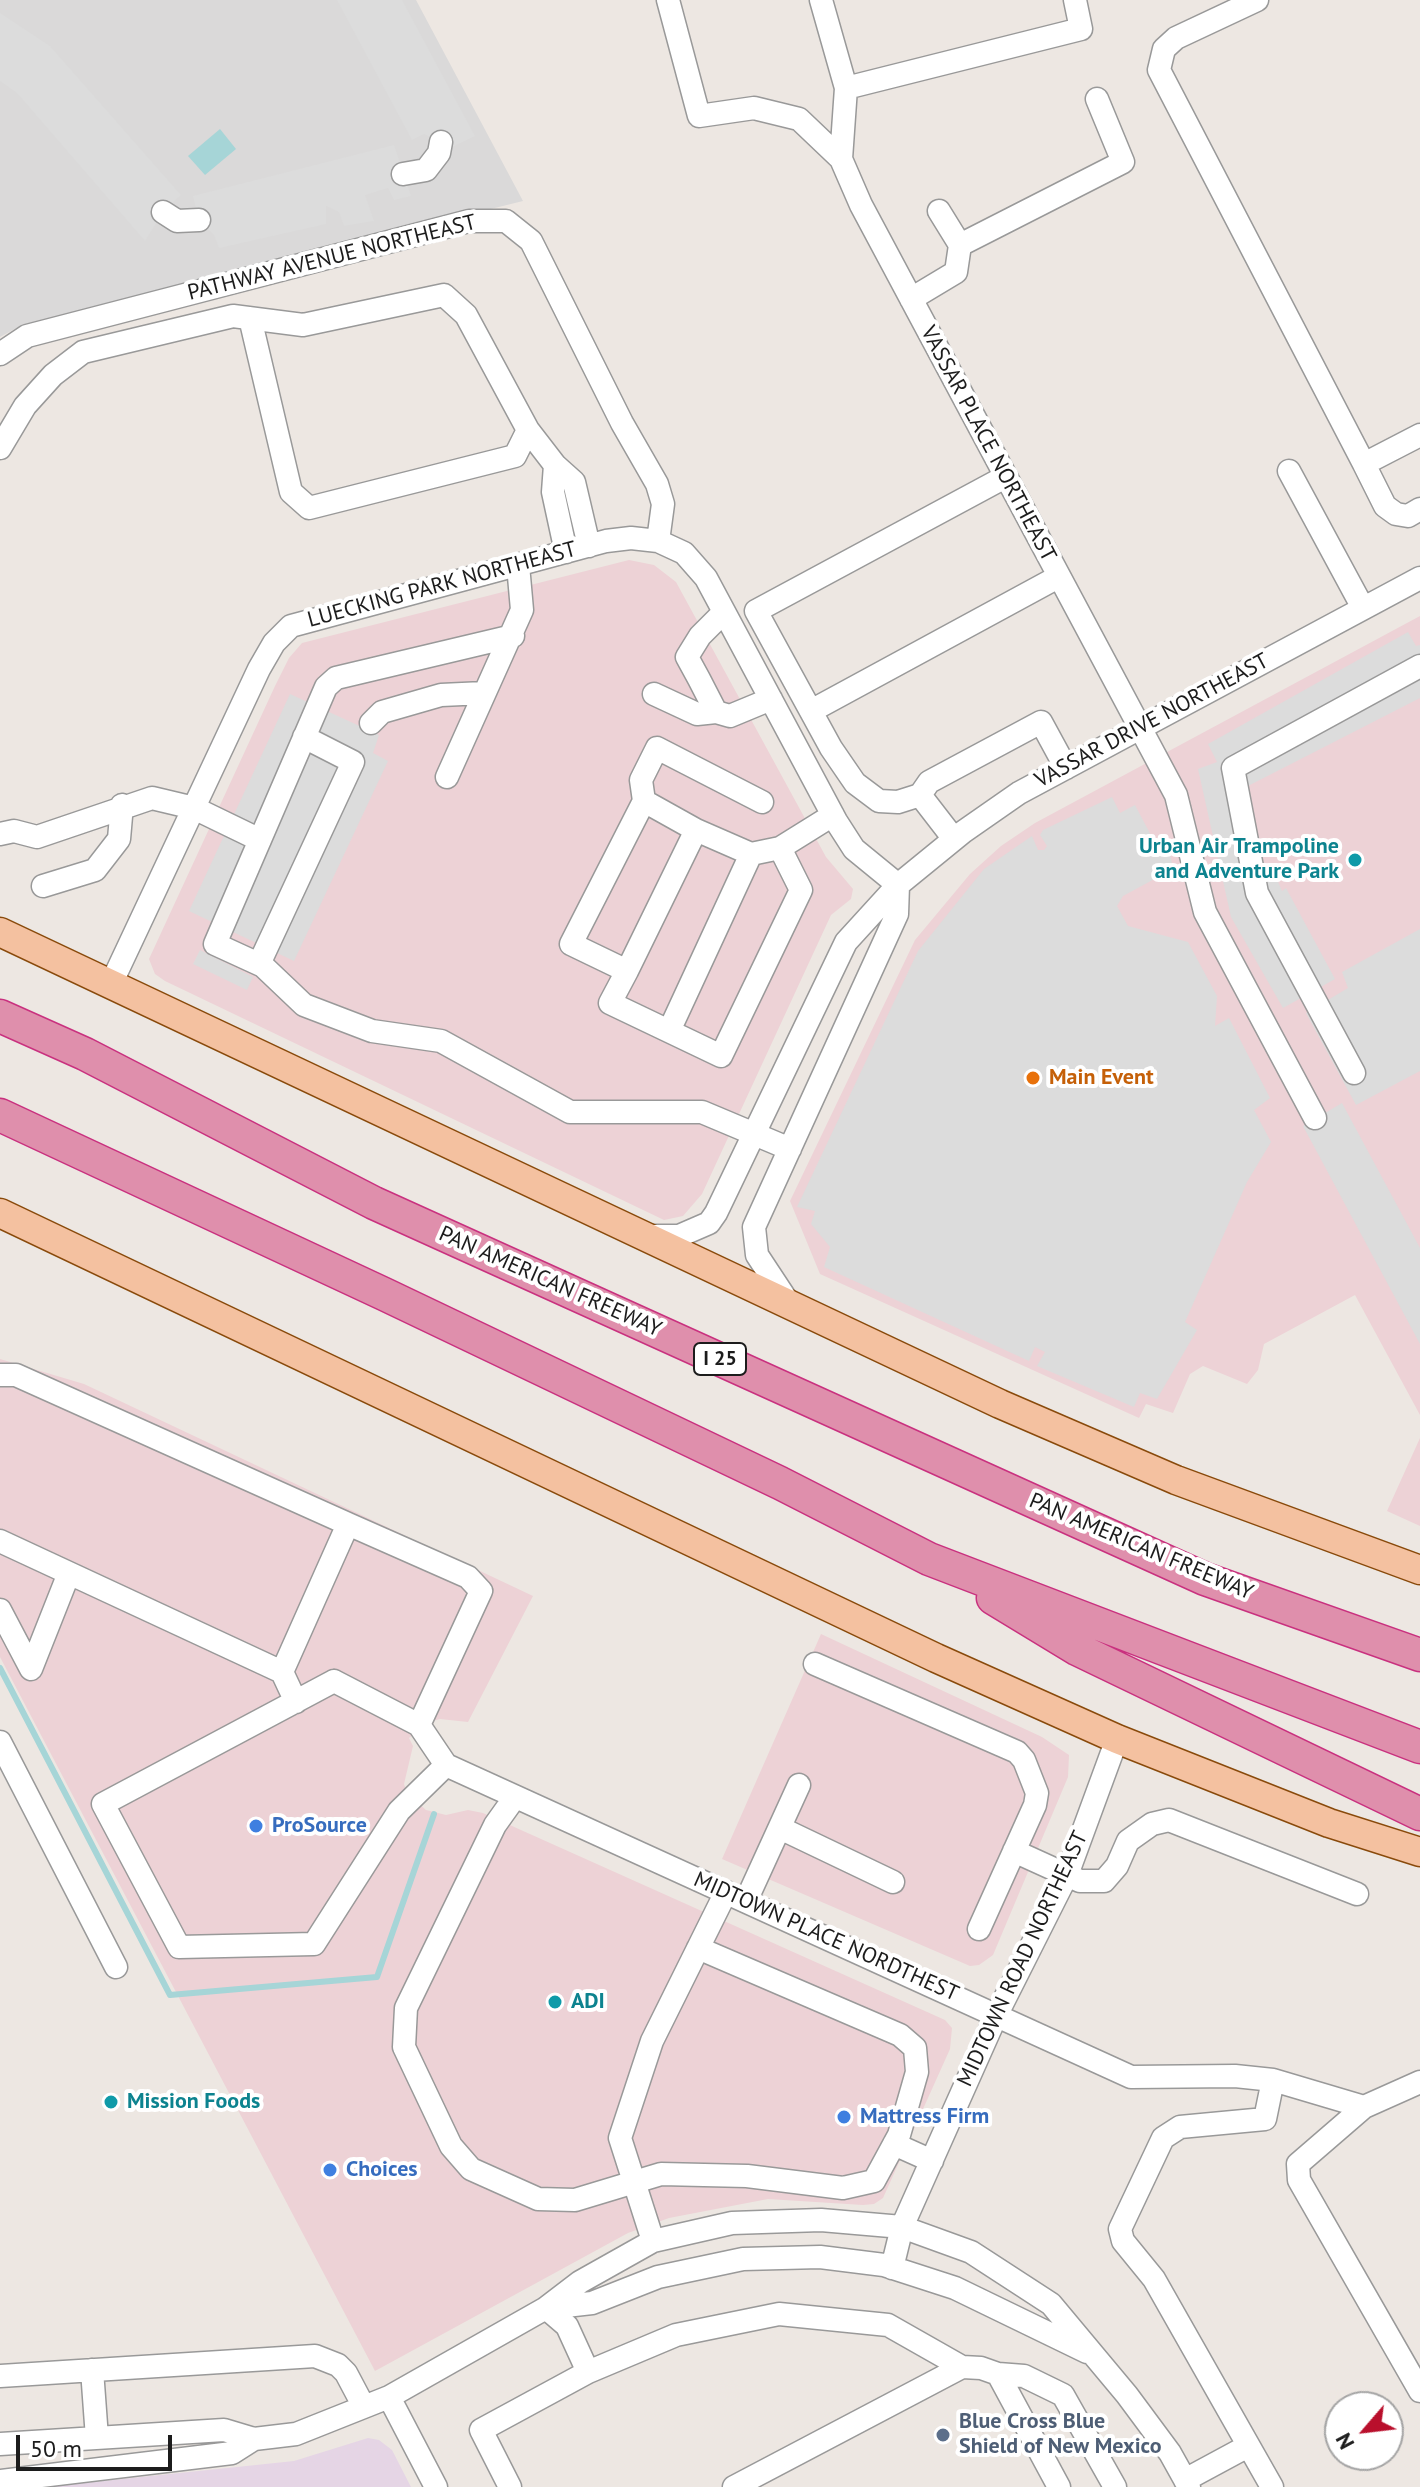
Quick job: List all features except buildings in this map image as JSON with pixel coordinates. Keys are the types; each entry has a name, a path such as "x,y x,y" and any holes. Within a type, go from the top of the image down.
{"highway":[{"path":"0,1009 85,1054"},
{"name":"PAN AMERICAN FREEWAY","path":"0,1016 85,1054 374,1203 1205,1579 1420,1655"},
{"path":"0,1115 440,1321 929,1559 1420,1747"},
{"path":"929,1559 1077,1649 1420,1814"},
{"path":"1367,1635 1420,1641"}],"main road":[{"path":"0,932 987,1398 1176,1480 1420,1570"},
{"path":"0,1213 549,1476 1117,1739 1329,1823 1420,1852"}],"street":[{"path":"668,0 699,116 754,108 799,119 841,159"},
{"path":"821,0 846,88 841,159"},
{"path":"846,88 1081,29 1075,0"},
{"path":"1257,0 1176,38 1164,49 1159,70 1385,506 1396,514 1408,516 1420,509"},
{"path":"960,245 1123,162 1097,99"},
{"path":"403,174 426,170 439,153 441,142"},
{"name":"VASSAR PLACE NORTHEAST","path":"841,159 911,299 1138,729 1176,795 1205,912 1315,1118"},
{"path":"911,299 956,272 960,245 939,211"},
{"path":"163,212 177,221 199,220"},
{"name":"PATHWAY AVENUE NORTHEAST","path":"0,354 27,336 469,221 506,221 531,241 622,423 657,484 663,504 658,541"},
{"path":"0,448 25,406 53,375 83,352 233,316 303,325 444,295 466,315 528,430 555,465 574,482 589,546"},
{"path":"250,318 291,492 309,508 515,456 528,430"},
{"path":"1364,464 1420,435"},
{"path":"555,465 553,492 566,552"},
{"path":"1289,471 1363,608"},
{"path":"1005,477 756,611 855,783 879,801 898,802 920,795 929,782 1041,722 1066,768"},
{"name":"LUECKING PARK NORTHEAST","path":"111,984 259,669 274,643 291,626 589,546 631,538 658,541"},
{"path":"658,541 684,553 706,578 854,849 898,885 897,914 760,1211 753,1242 763,1269 790,1305"},
{"path":"447,777 513,636 522,610 518,565"},
{"path":"811,711 1058,577"},
{"name":"VASSAR DRIVE NORTHEAST","path":"640,1236 679,1236 709,1223 846,942 898,885 954,839 1019,793 1420,578"},
{"path":"716,712 687,657 700,636 724,612"},
{"path":"513,636 336,678 326,687 215,944 259,964 304,1005 372,1031 441,1041 570,1112 702,1112 790,1149"},
{"path":"1354,1073 1257,893 1233,768 1420,666"},
{"path":"376,725 382,712 441,695 484,693"},
{"path":"654,694 697,714 716,712 730,716 771,699"},
{"path":"259,964 353,762 304,737"},
{"path":"627,971 571,944 644,801 641,780 657,748 762,802"},
{"path":"920,795 954,839"},
{"path":"0,834 14,831 37,837 122,805 152,798 194,808 260,840"},
{"path":"644,801 696,830 751,854 780,848 833,815"},
{"path":"43,886 95,870 119,839 122,805"},
{"path":"696,830 610,1003 721,1056 801,890 780,848"},
{"path":"669,1031 751,854"},
{"path":"0,1375 16,1375 468,1577 481,1591 419,1725"},
{"path":"282,1672 348,1524"},
{"path":"0,1541 282,1672 296,1702"},
{"path":"0,1610 31,1669 69,1573"},
{"path":"815,1664 1017,1752 1030,1772 1037,1793 979,1929"},
{"path":"334,1681 419,1725 446,1765 399,1811 314,1944 179,1947 103,1804 296,1702 334,1681"},
{"name":"MIDTOWN ROAD NORTHEAST","path":"892,2268 902,2227 997,2014 1067,1875 1117,1739"},
{"path":"0,1742 116,1967"},
{"name":"MIDTOWN PLACE NORDTHEST","path":"446,1765 1131,2077 1235,2076 1273,2080 1364,2107"},
{"path":"653,2241 620,2138 652,2041 698,1948 736,1897 780,1828 799,1785"},
{"path":"515,1797 495,1825 406,2008 404,2047 451,2146 471,2169 538,2199 575,2200 661,2174 747,2176 843,2188 874,2181 894,2144 917,2072 915,2048 900,2035 698,1948"},
{"path":"1014,1851 1067,1875 1093,1883 1104,1881 1117,1866 1128,1841 1152,1824 1169,1820 1357,1894"},
{"path":"780,1828 893,1882"},
{"path":"1272,2487 1154,2279 1123,2241 1120,2229 1163,2138 1180,2127 1265,2119 1273,2080"},
{"path":"1420,2082 1364,2107 1298,2164 1299,2180 1420,2391"},
{"path":"894,2144 932,2161"},
{"path":"0,2444 224,2430 254,2439 296,2434 389,2397 546,2308 580,2282 653,2241 732,2223 821,2220 902,2227 971,2252 1051,2304 1153,2430 1187,2484 1248,2446"},
{"path":"546,2308 592,2303 658,2277 743,2259 820,2257 892,2268 955,2288 1092,2354"},
{"path":"546,2308 567,2326 588,2372"},
{"path":"510,2487 481,2430 588,2372 676,2335 779,2314 888,2325 962,2367 1024,2376 1063,2395 1115,2487"},
{"path":"0,2376 315,2356 338,2365 346,2373 364,2407"},
{"path":"734,2487 962,2367"},
{"path":"92,2370 97,2438"},
{"path":"998,2374 1059,2487"},
{"path":"389,2397 429,2485"},
{"path":"0,2481 232,2453 254,2439"}],"shaded area":[{"path":"0,0 416,0 523,201 22,325 0,337"},
{"path":"337,0 402,0 475,136 452,147 424,134 412,140"},
{"path":"0,13 50,46 181,195 163,212 145,241 17,93 0,81"},
{"path":"394,145 411,196 394,200 388,188 365,195 374,221 344,226 339,212 326,206 326,224 219,248 214,235 199,220 193,196"},
{"path":"629,560 654,565 676,582 826,857 853,889 851,899 831,915 702,1194 683,1216 664,1220 165,981 155,974 149,959 275,686 289,658 302,643"},
{"path":"1420,616 1420,1415 1355,1295 1264,1344 1258,1370 1247,1384 1203,1366 1190,1374 1173,1413 1146,1404 1139,1418 820,1274 790,1201 915,940 970,874 1001,846 1035,823"},
{"path":"1408,632 1416,646 1420,645 1420,698 1246,787 1265,873 1273,870 1282,891 1286,888 1335,979 1283,1008 1231,917 1198,769 1217,762 1208,744"},
{"path":"290,694 379,735 373,753 388,761 294,961 189,911"},
{"path":"1112,797 1120,813 1135,805 1154,841 1141,850 1159,854 1169,848 1173,869 1123,896 1117,906 1128,926 1188,942 1217,996 1215,1026 1229,1018 1270,1098 1254,1110 1271,1142 1247,1182 1185,1322 1197,1330 1157,1399 1140,1393 1134,1407 1037,1366 1045,1352 1035,1347 1029,1361 824,1267 830,1247 811,1224 815,1211 797,1207 918,951 984,869 1032,836 1038,850 1044,850 1047,846 1040,835 1043,830"},
{"path":"1420,929 1420,1071 1356,1105 1306,1013 1348,988 1342,972"},
{"path":"200,950 253,977 247,990 193,964"},
{"path":"1342,1103 1420,1248 1420,1344 1303,1126"},
{"path":"0,1359 84,1384 533,1596 468,1722 440,1719 429,1722 409,1738 413,1746 404,1784 407,1793 426,1810 446,1815 468,1810 483,1813 945,2020 952,2028 950,2049 883,2198 874,2204 863,2205 768,2199 669,2218 628,2233 375,2371 0,1657"},
{"path":"1420,1438 1420,1526 1387,1511"},
{"path":"821,1634 1042,1737 1069,1755 1068,1777 993,1955 979,1965 970,1966 722,1859"},
{"path":"368,2438 379,2440 392,2450 411,2487 46,2487 294,2461"}],"water":[{"path":"220,129 236,149 205,175 188,156"}],"waterway":[{"path":"0,1668 170,1995 377,1977 434,1814"}],"place":[{"name":"Urban Air Trampoline and Adventure Park","path":"1355,860"},
{"name":"Main Event","path":"1033,1078"},
{"name":"ProSource","path":"256,1826"},
{"name":"ADI","path":"555,2002"},
{"name":"Mission Foods","path":"111,2102"},
{"name":"Mattress Firm","path":"844,2117"},
{"name":"Choices","path":"330,2170"},
{"name":"Blue Cross Blue Shield of New Mexico","path":"943,2435"}]}
